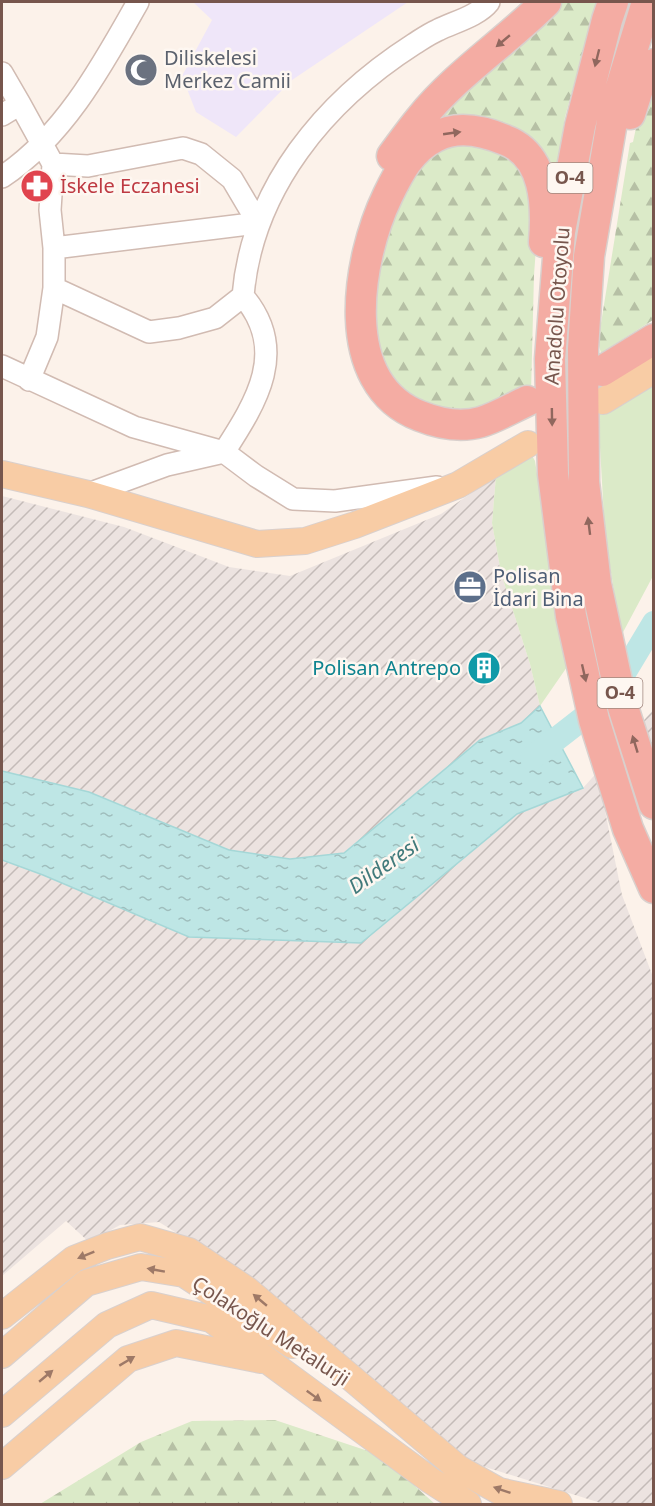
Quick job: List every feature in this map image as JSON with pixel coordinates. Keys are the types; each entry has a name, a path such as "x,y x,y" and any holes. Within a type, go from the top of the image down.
{"highway":[{"path":"546,2 526,22 464,74 420,118 387,164 366,212 356,245 348,283 347,332 352,368 370,401 389,420 412,433 436,439 460,439 492,430 526,407 481,422 459,426 434,422 409,412 390,398 374,378 363,347 361,301 366,257 379,214 399,172 422,145 436,136 451,131 477,131 509,141 521,150 530,161 542,184 546,215 542,272 550,359"},
{"name":"Anadolu Otoyolu","path":"613,2 580,126 560,232 550,359 553,474 571,616 594,720 628,829 654,888"},
{"name":"Anadolu Otoyolu","path":"647,2 614,110 589,256 596,360 584,482 596,584 622,704 653,802"},
{"path":"596,360 626,125 638,89 654,64"},
{"path":"596,360 654,327"},
{"path":"596,360 654,339"}],"main road":[{"path":"603,401 654,370"},
{"path":"2,474 88,494 257,543 305,541 355,525 458,485 528,444"},
{"path":"2,1316 74,1259 108,1246 140,1237 189,1251 246,1289 458,1468 499,1491 559,1504"},
{"name":"Çolakoğlu Metalurji","path":"2,1355 86,1283 141,1267 184,1274 385,1406"},
{"name":"Çolakoğlu Metalurji","path":"2,1414 107,1325 151,1305 211,1319 267,1362 468,1504"},
{"path":"2,1466 128,1359 176,1343 267,1362"}],"street":[{"path":"2,177 21,164 59,126 111,50 138,2"},
{"path":"88,494 167,465 224,452 243,423 258,392 266,364 265,333 243,296 245,275 258,223 278,181 322,119 385,63 435,31 483,9 489,2"},
{"path":"2,73 53,164 50,210 54,248 54,288 47,337 29,380"},
{"path":"2,115 20,104"},
{"path":"53,164 88,166 183,148 201,154 232,179 258,223"},
{"path":"54,248 258,223"},
{"path":"54,288 149,332 179,328 215,318 243,296"},
{"path":"2,366 135,427 224,452 256,476 293,499 335,501 458,485"}],"shaded area":[{"path":"193,2 408,2 292,80 236,137 196,112 182,76 212,20"},
{"path":"496,476 492,523 501,573 530,664 540,706 521,723 480,740 344,853 290,859 229,850 89,792 2,771 2,496 124,527 229,567 290,576 441,514"},
{"path":"653,710 653,780 604,806 622,895 653,977 653,1504 604,1504 466,1461 257,1283 159,1222 120,1225 89,1242 66,1221 2,1276 2,860 43,875 361,943 517,814 583,788"}],"green space":[{"path":"558,2 600,2 585,45 565,117 554,188 544,163 437,125 445,104"},
{"path":"653,77 653,320 601,353 598,342 630,143 633,142 639,114"},
{"path":"447,140 493,146 521,166 538,221 534,275 531,393 467,410 438,413 412,404 382,366 372,296 390,214 416,171"},
{"path":"653,381 653,576 621,636 605,534 598,413"},
{"path":"527,446 535,461 567,667 540,706 530,664 501,573 492,523 496,476"},
{"path":"275,1420 380,1455 435,1504 40,1504 141,1442 192,1421"}],"water":[{"path":"540,706 583,788 517,814 361,943 189,937 2,860 2,771 89,792 229,850 290,859 344,853 480,740 521,723"}],"waterway":[{"name":"Dilderesi","path":"532,758 609,698 654,623"}],"place":[{"name":"Diliskelesi Merkez Camii","path":"141,70"},
{"name":"İskele Eczanesi","path":"37,186"},
{"name":"Polisan İdari Bina","path":"470,587"},
{"name":"Polisan Antrepo","path":"484,668"}]}
